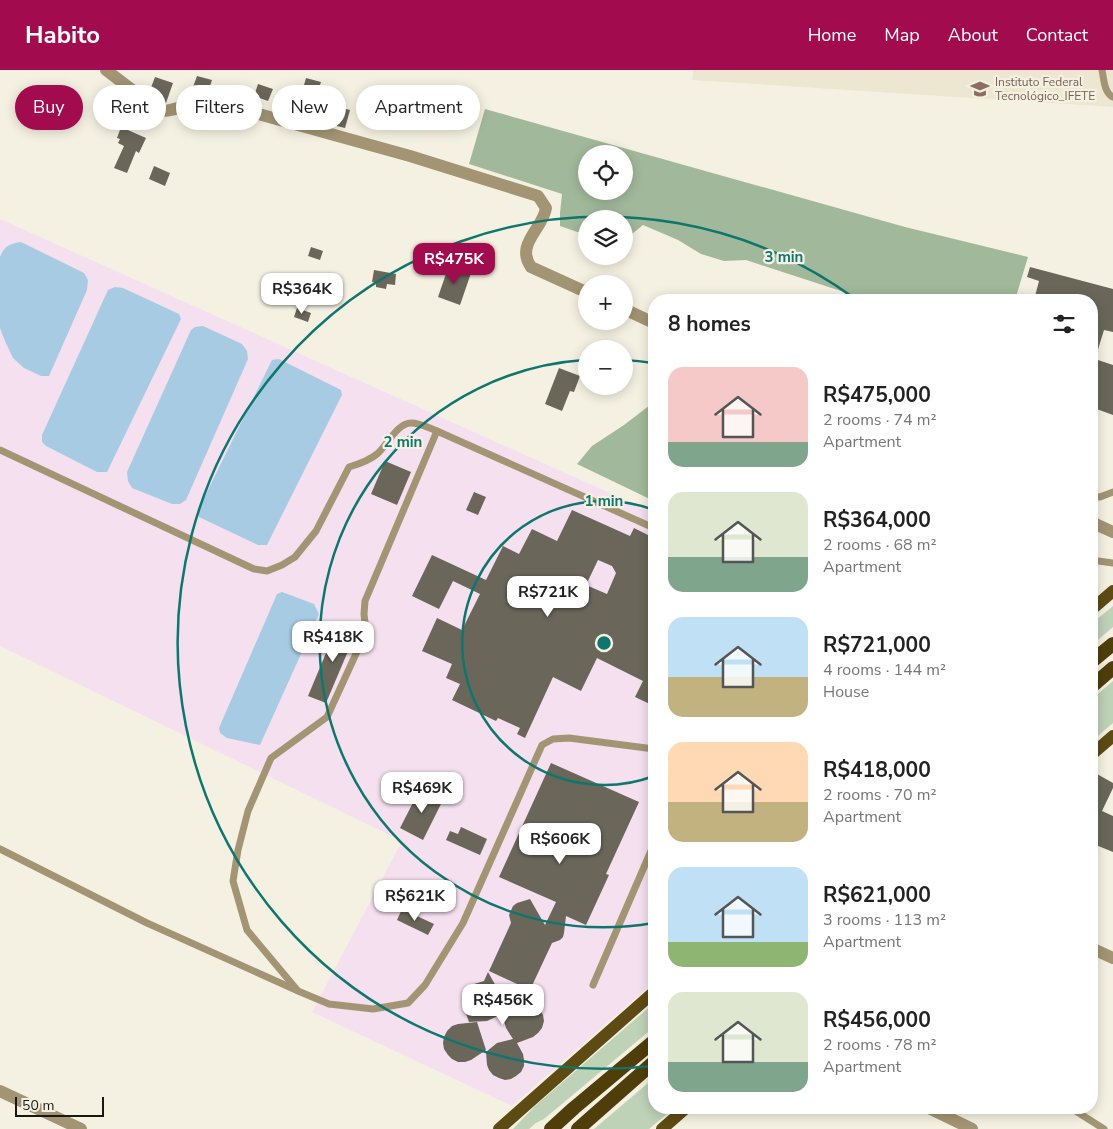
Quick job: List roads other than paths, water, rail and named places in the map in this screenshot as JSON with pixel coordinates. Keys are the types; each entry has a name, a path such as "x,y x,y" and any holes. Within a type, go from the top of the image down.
{"highway":[{"path":"1098,656 1113,644"},
{"path":"1098,681 1113,668"},
{"path":"551,1129 648,1046"},
{"path":"578,1129 648,1067"}],"main road":[{"path":"1098,604 1113,591"},
{"path":"1098,749 1112,738"},
{"path":"498,1129 648,997"},
{"path":"662,1129 679,1114"}],"street":[{"path":"106,70 160,111 170,111 196,100 204,99 410,156 538,196 546,208 545,215 527,243 527,262 530,267 578,288"},
{"path":"633,314 648,320"},
{"path":"1098,525 1113,532"},
{"path":"1098,951 1113,958"},
{"path":"0,1091 81,1129"},
{"path":"941,1114 972,1129"}],"lane":[{"path":"1102,70 1107,92 1113,97"},
{"path":"0,450 254,569 267,571 295,557 316,531 349,467 377,454 400,427 410,423 437,431 648,525"},
{"path":"298,991 247,930 233,881 238,850 248,811 271,758 326,716 366,632 365,601 437,431"},
{"path":"1098,497 1113,492"},
{"path":"1098,561 1113,563"},
{"path":"0,849 147,923 298,991 329,1004 373,1009 408,1003 425,985 463,922 542,745 553,739 569,738 648,748"},
{"path":"593,985 648,858"},
{"path":"1080,1114 1104,1129"}],"water":[{"path":"21,242 84,273 88,280 87,290 49,376 41,376 24,368 13,358 0,328 0,257 8,246"},
{"path":"115,287 123,288 179,314 181,319 107,472 97,472 46,446 42,442 42,435 108,290"},
{"path":"203,326 242,344 247,351 248,359 186,500 180,504 172,504 132,488 128,481 127,472 191,330 195,327"},
{"path":"279,359 341,390 342,395 267,545 258,545 199,517 198,510 272,360"},
{"path":"282,592 314,604 319,614 260,745 227,738 220,733 219,728 277,594"}],"place":[{"name":"Instituto Federal Tecnológico_IFETE","path":"980,89"}]}
